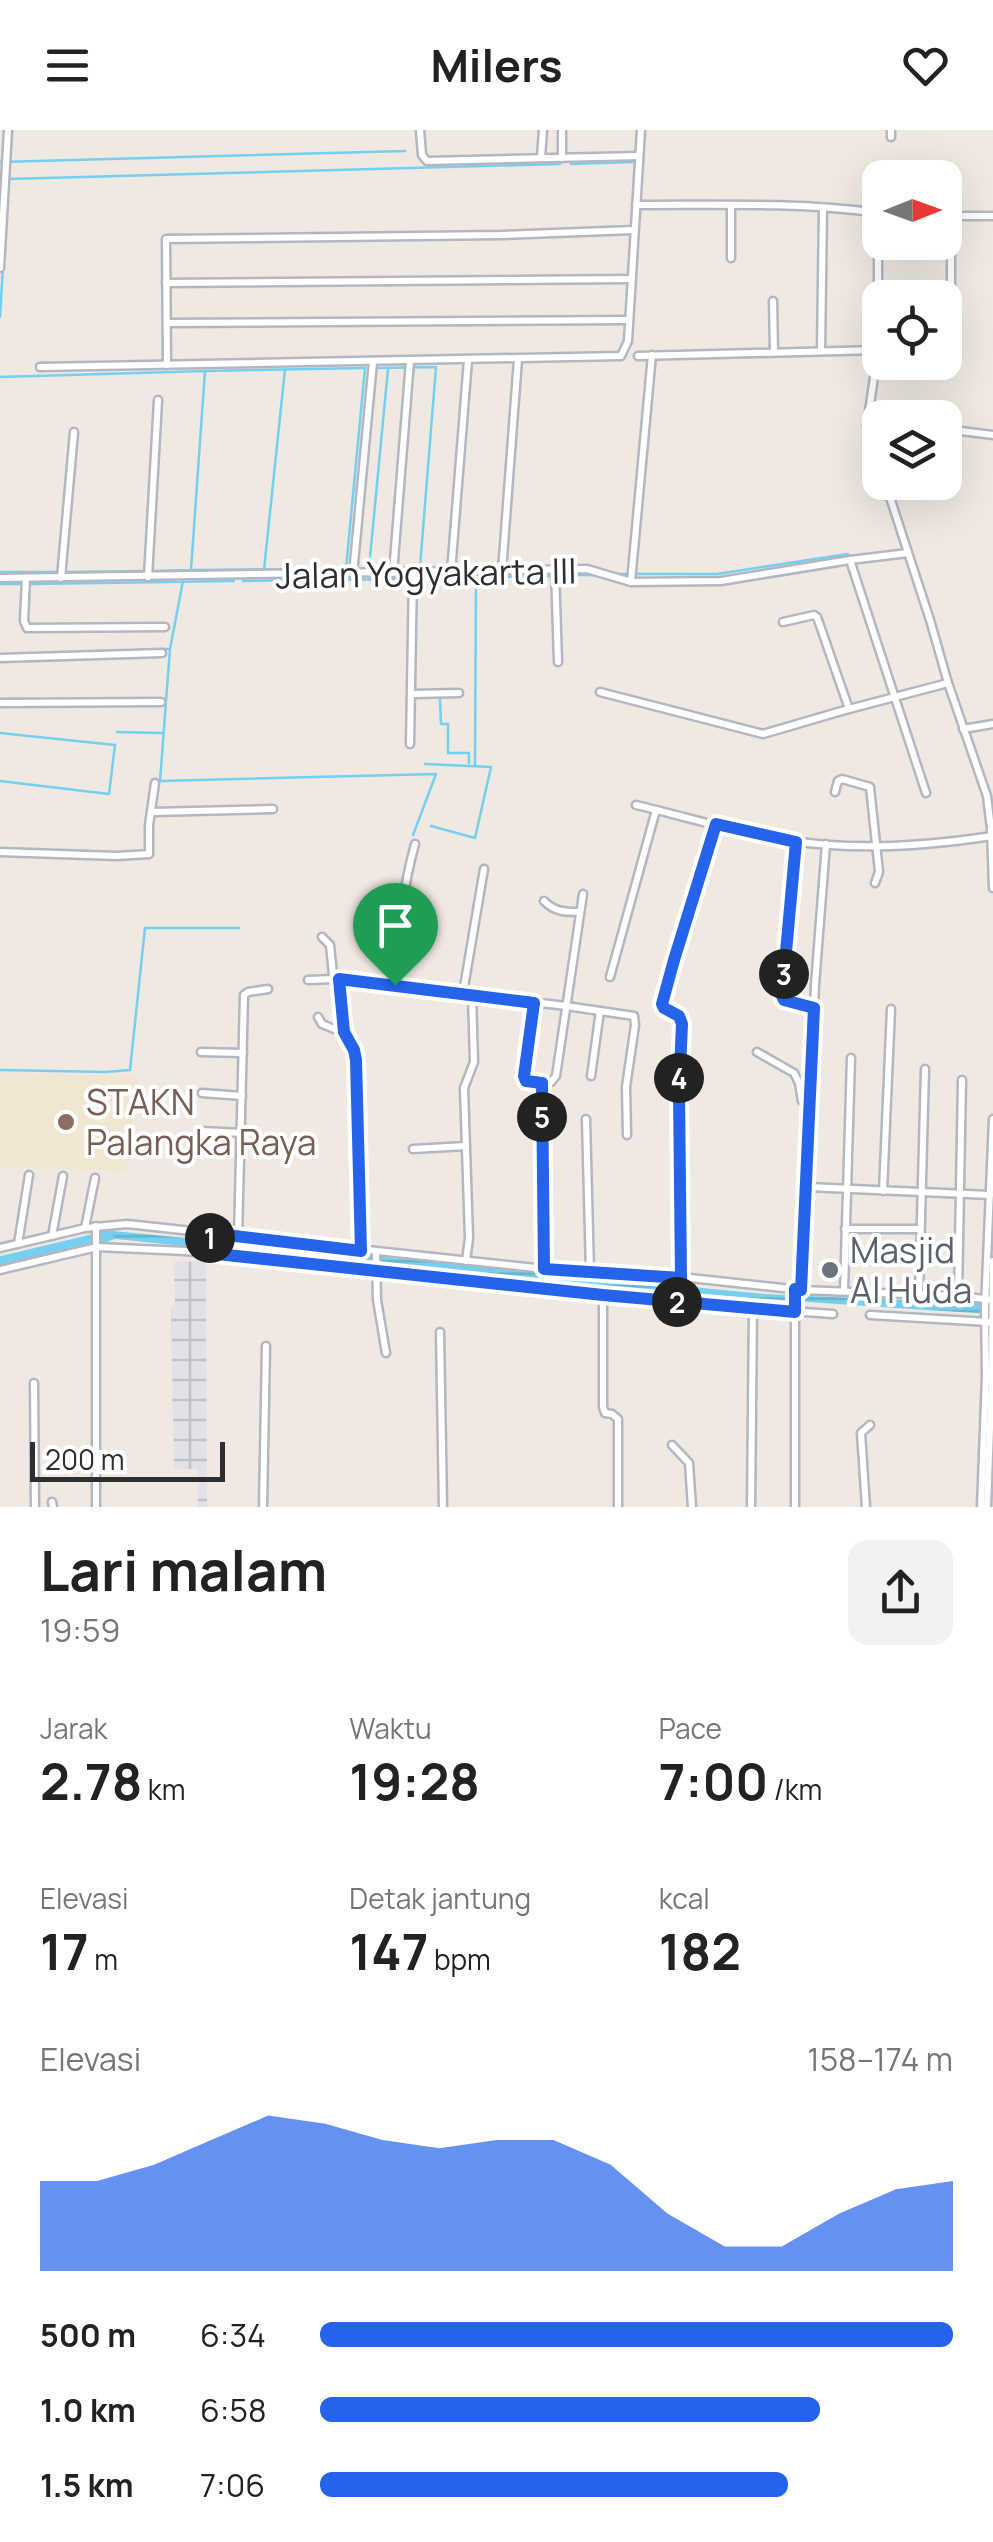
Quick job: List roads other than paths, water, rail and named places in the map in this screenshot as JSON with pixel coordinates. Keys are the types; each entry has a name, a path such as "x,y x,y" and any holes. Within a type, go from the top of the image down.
{"street":[{"path":"0,268 8,130"},
{"path":"420,130 426,161 640,156"},
{"path":"541,157 543,130"},
{"path":"562,130 562,158"},
{"path":"40,367 622,356 627,347 641,130"},
{"path":"636,206 731,204 862,211"},
{"path":"731,204 731,258"},
{"path":"821,351 823,208"},
{"path":"962,216 993,216"},
{"path":"166,364 166,238 634,230"},
{"path":"166,283 631,278"},
{"path":"773,301 774,352"},
{"path":"166,323 629,320"},
{"path":"638,356 862,350"},
{"path":"631,582 652,355"},
{"path":"502,571 518,358"},
{"path":"451,572 468,360"},
{"path":"393,574 410,361"},
{"path":"353,574 373,362"},
{"path":"148,577 158,400"},
{"path":"962,431 993,436"},
{"path":"61,578 74,432"},
{"path":"891,500 963,729 990,796 993,888"},
{"name":"Jalan Yogyakarta III","path":"0,578 594,570 631,582 721,581 908,553"},
{"path":"850,560 926,793"},
{"path":"555,570 558,662"},
{"path":"410,744 413,573"},
{"path":"26,578 27,628 166,627"},
{"path":"783,622 817,617 847,707 852,708"},
{"path":"0,658 162,654"},
{"path":"600,692 763,734 948,683"},
{"path":"412,694 459,693"},
{"path":"0,703 160,702"},
{"path":"963,729 993,724"},
{"path":"836,792 842,779 870,787 879,872 874,883"},
{"path":"0,852 149,854 148,825 155,783"},
{"path":"636,805 796,842 877,845 992,836"},
{"path":"152,812 272,810"},
{"path":"610,978 656,810"},
{"path":"681,1278 682,1024 679,1016 662,1004 716,824"},
{"path":"796,842 782,996 784,1000 814,1008"},
{"path":"395,985 398,923 415,844"},
{"path":"795,1507 795,1309 807,1187 826,844"},
{"path":"466,1261 464,1088 474,1062 468,994 484,869"},
{"path":"534,1003 524,1076 526,1081 551,1082 556,1076 583,894"},
{"path":"544,900 551,908 580,912"},
{"path":"322,936 330,945 344,1032 356,1060 361,1251"},
{"path":"308,980 395,985 632,1016 635,1020 626,1087 627,1136"},
{"path":"238,1236 244,995 268,989"},
{"path":"882,1191 891,1009"},
{"path":"591,1076 600,1011"},
{"path":"318,1017 322,1024 344,1032"},
{"path":"201,1052 243,1054"},
{"path":"757,1052 794,1072 800,1097 804,1104 811,1105"},
{"path":"844,1292 851,1058"},
{"path":"919,1294 925,1069"},
{"path":"958,1296 962,1080"},
{"path":"542,1083 544,1269"},
{"path":"202,1093 242,1096"},
{"path":"586,1119 590,1272"},
{"path":"984,1507 993,1119"},
{"path":"202,1131 242,1133"},
{"path":"413,1148 466,1146"},
{"path":"18,1244 29,1175"},
{"path":"52,1236 63,1176"},
{"path":"85,1228 95,1178"},
{"path":"807,1187 991,1195"},
{"path":"0,1270 127,1224 238,1236 278,1252 603,1295 833,1314"},
{"path":"85,1228 114,1246 208,1252 361,1251 376,1262 466,1261 797,1291 958,1296 989,1303"},
{"path":"0,1248 85,1228"},
{"path":"845,1229 920,1229"},
{"path":"208,1252 210,1235"},
{"path":"96,1237 96,1507"},
{"path":"376,1262 377,1300 386,1353"},
{"path":"989,1303 993,1262"},
{"path":"603,1295 603,1407 605,1414 617,1416 618,1507"},
{"path":"751,1507 753,1309"},
{"path":"870,1315 990,1320"},
{"path":"440,1332 443,1507"},
{"path":"263,1507 266,1346"},
{"path":"34,1383 35,1507"},
{"path":"866,1507 861,1433 870,1425"},
{"path":"672,1444 690,1463 692,1507"}],"water":[{"path":"113,1231 765,1294 993,1304 993,1314 554,1282 116,1239 93,1243 92,1234"}],"waterway":[{"path":"6,223 12,130"},
{"path":"0,162 405,151"},
{"path":"571,164 633,162"},
{"path":"0,177 560,164"},
{"path":"0,317 3,266"},
{"path":"377,368 436,367 420,567 399,568"},
{"path":"205,371 365,368"},
{"path":"346,569 365,368"},
{"path":"264,570 285,369"},
{"path":"369,568 388,369"},
{"path":"0,377 205,371 191,570 154,571"},
{"path":"637,574 717,574 848,554"},
{"path":"357,569 388,568"},
{"path":"192,570 344,569"},
{"path":"67,572 143,571"},
{"path":"0,572 56,572"},
{"path":"617,574 626,574"},
{"path":"561,575 593,575"},
{"path":"490,577 550,576"},
{"path":"475,766 476,577"},
{"path":"418,579 480,577"},
{"path":"243,581 408,579"},
{"path":"183,581 170,649 160,781 436,774 413,835"},
{"path":"31,584 234,581"},
{"path":"0,584 21,584"},
{"path":"21,654 168,649"},
{"path":"440,699 441,724 448,724 448,753 469,753 469,763"},
{"path":"117,732 162,733"},
{"path":"0,733 115,745 109,794 0,781"},
{"path":"425,764 491,767 475,838 431,826"},
{"path":"0,1070 130,1070 145,928 239,928"},
{"path":"0,1262 108,1236"}],"place":[{"name":"STAKN Palangka Raya","path":"66,1122"},
{"name":"Masjid Al Huda","path":"830,1270"}]}
